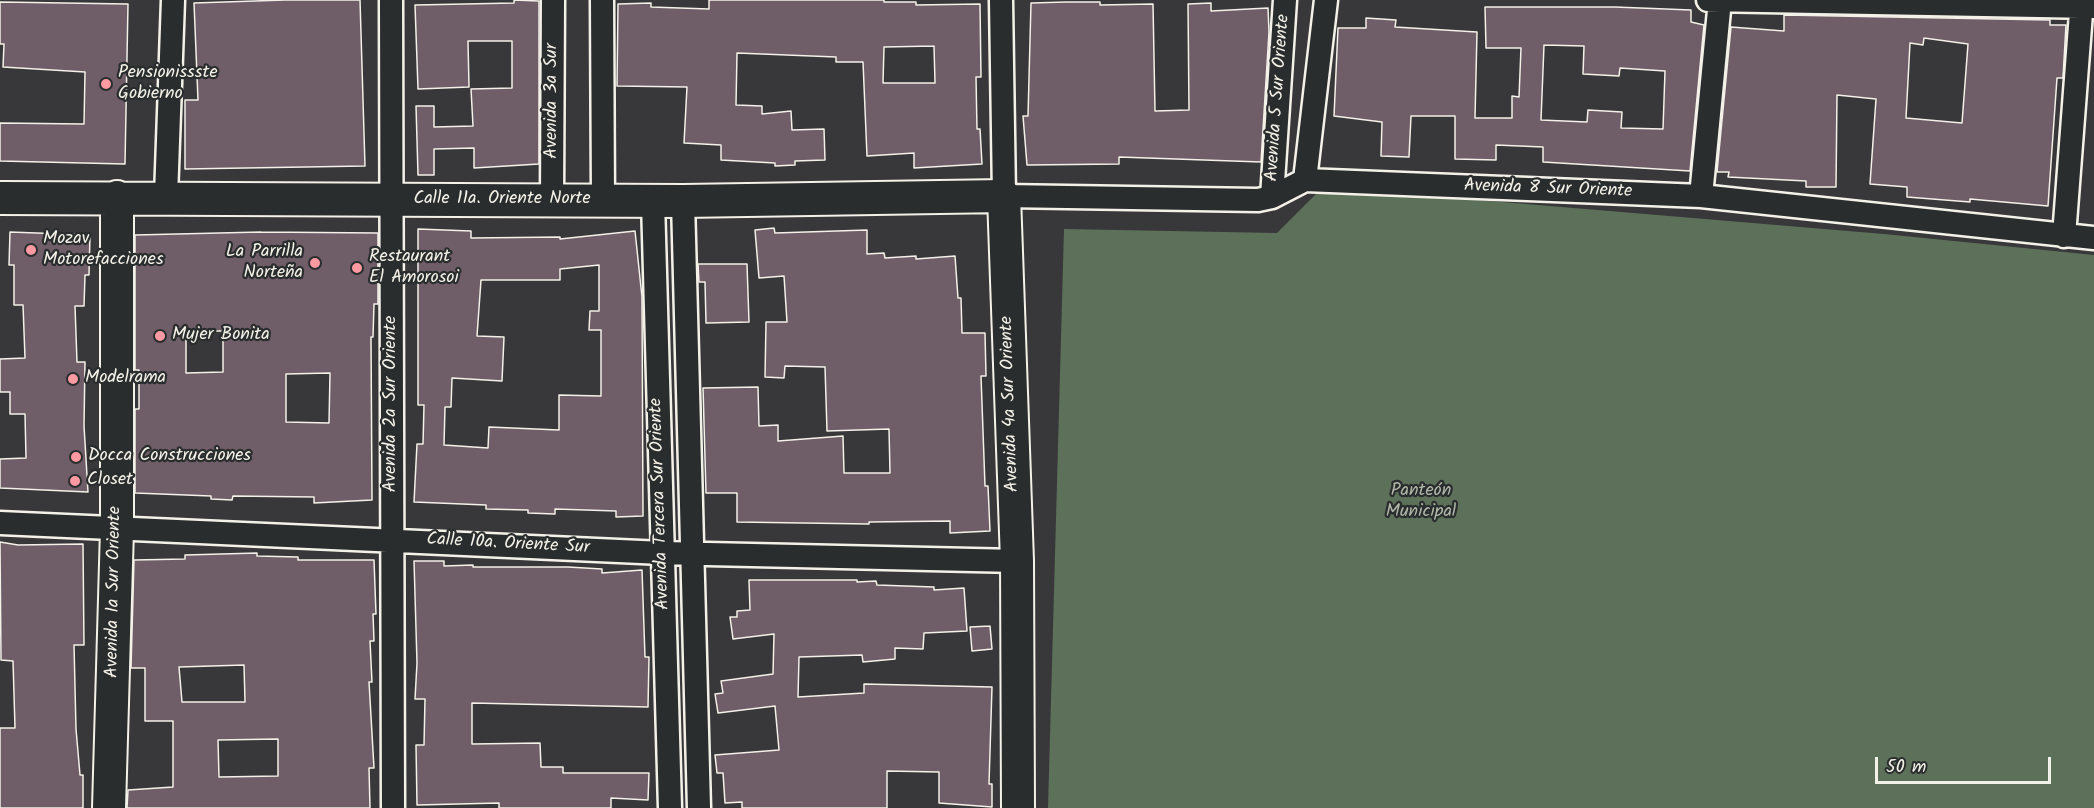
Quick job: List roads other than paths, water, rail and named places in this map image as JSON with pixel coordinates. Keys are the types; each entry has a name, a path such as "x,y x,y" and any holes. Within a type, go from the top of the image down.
{"street":[{"path":"166,197 173,0"},
{"name":"Avenida 2a Sur Oriente","path":"391,0 393,808"},
{"name":"Avenida 3a Sur","path":"552,201 553,0"},
{"path":"602,0 603,201"},
{"name":"Avenida 4a Sur Oriente","path":"1001,0 1004,196 1017,561 1018,808"},
{"name":"Avenida 5 Sur Oriente","path":"1272,197 1285,0"},
{"name":"Avenida 5 Sur Oriente","path":"1305,180 1326,0"},
{"path":"1708,0 2086,5 2064,236"},
{"path":"1701,196 1720,0"},
{"name":"Avenida 8 Sur Oriente","path":"1004,196 1258,200 1272,197 1305,180 1701,196 2094,238"},
{"name":"Calle 11a. Oriente Norte","path":"0,198 683,201 1004,196"},
{"name":"Avenida 1a Sur Oriente","path":"109,808 117,529 117,197"},
{"name":"Avenida Tercera Sur Oriente","path":"653,201 670,808"},
{"name":"Avenida Tercera Sur Oriente","path":"683,201 699,808"},
{"name":"Calle 10a. Oriente Sur","path":"0,523 663,553 1017,561"}],"place":[{"name":"Pensionissste Gobierno","path":"106,84"},
{"name":"Mozav Motorefacciones","path":"31,250"},
{"name":"La Parrilla Norteña","path":"315,263"},
{"name":"Restaurant El Amorosoi","path":"357,268"},
{"name":"Mujer Bonita","path":"160,336"},
{"name":"Modelrama","path":"73,379"},
{"name":"Docca Construcciones","path":"76,457"},
{"name":"Closet","path":"75,481"}],"park label":[{"name":"Panteón Municipal","path":"1421,502"}]}
